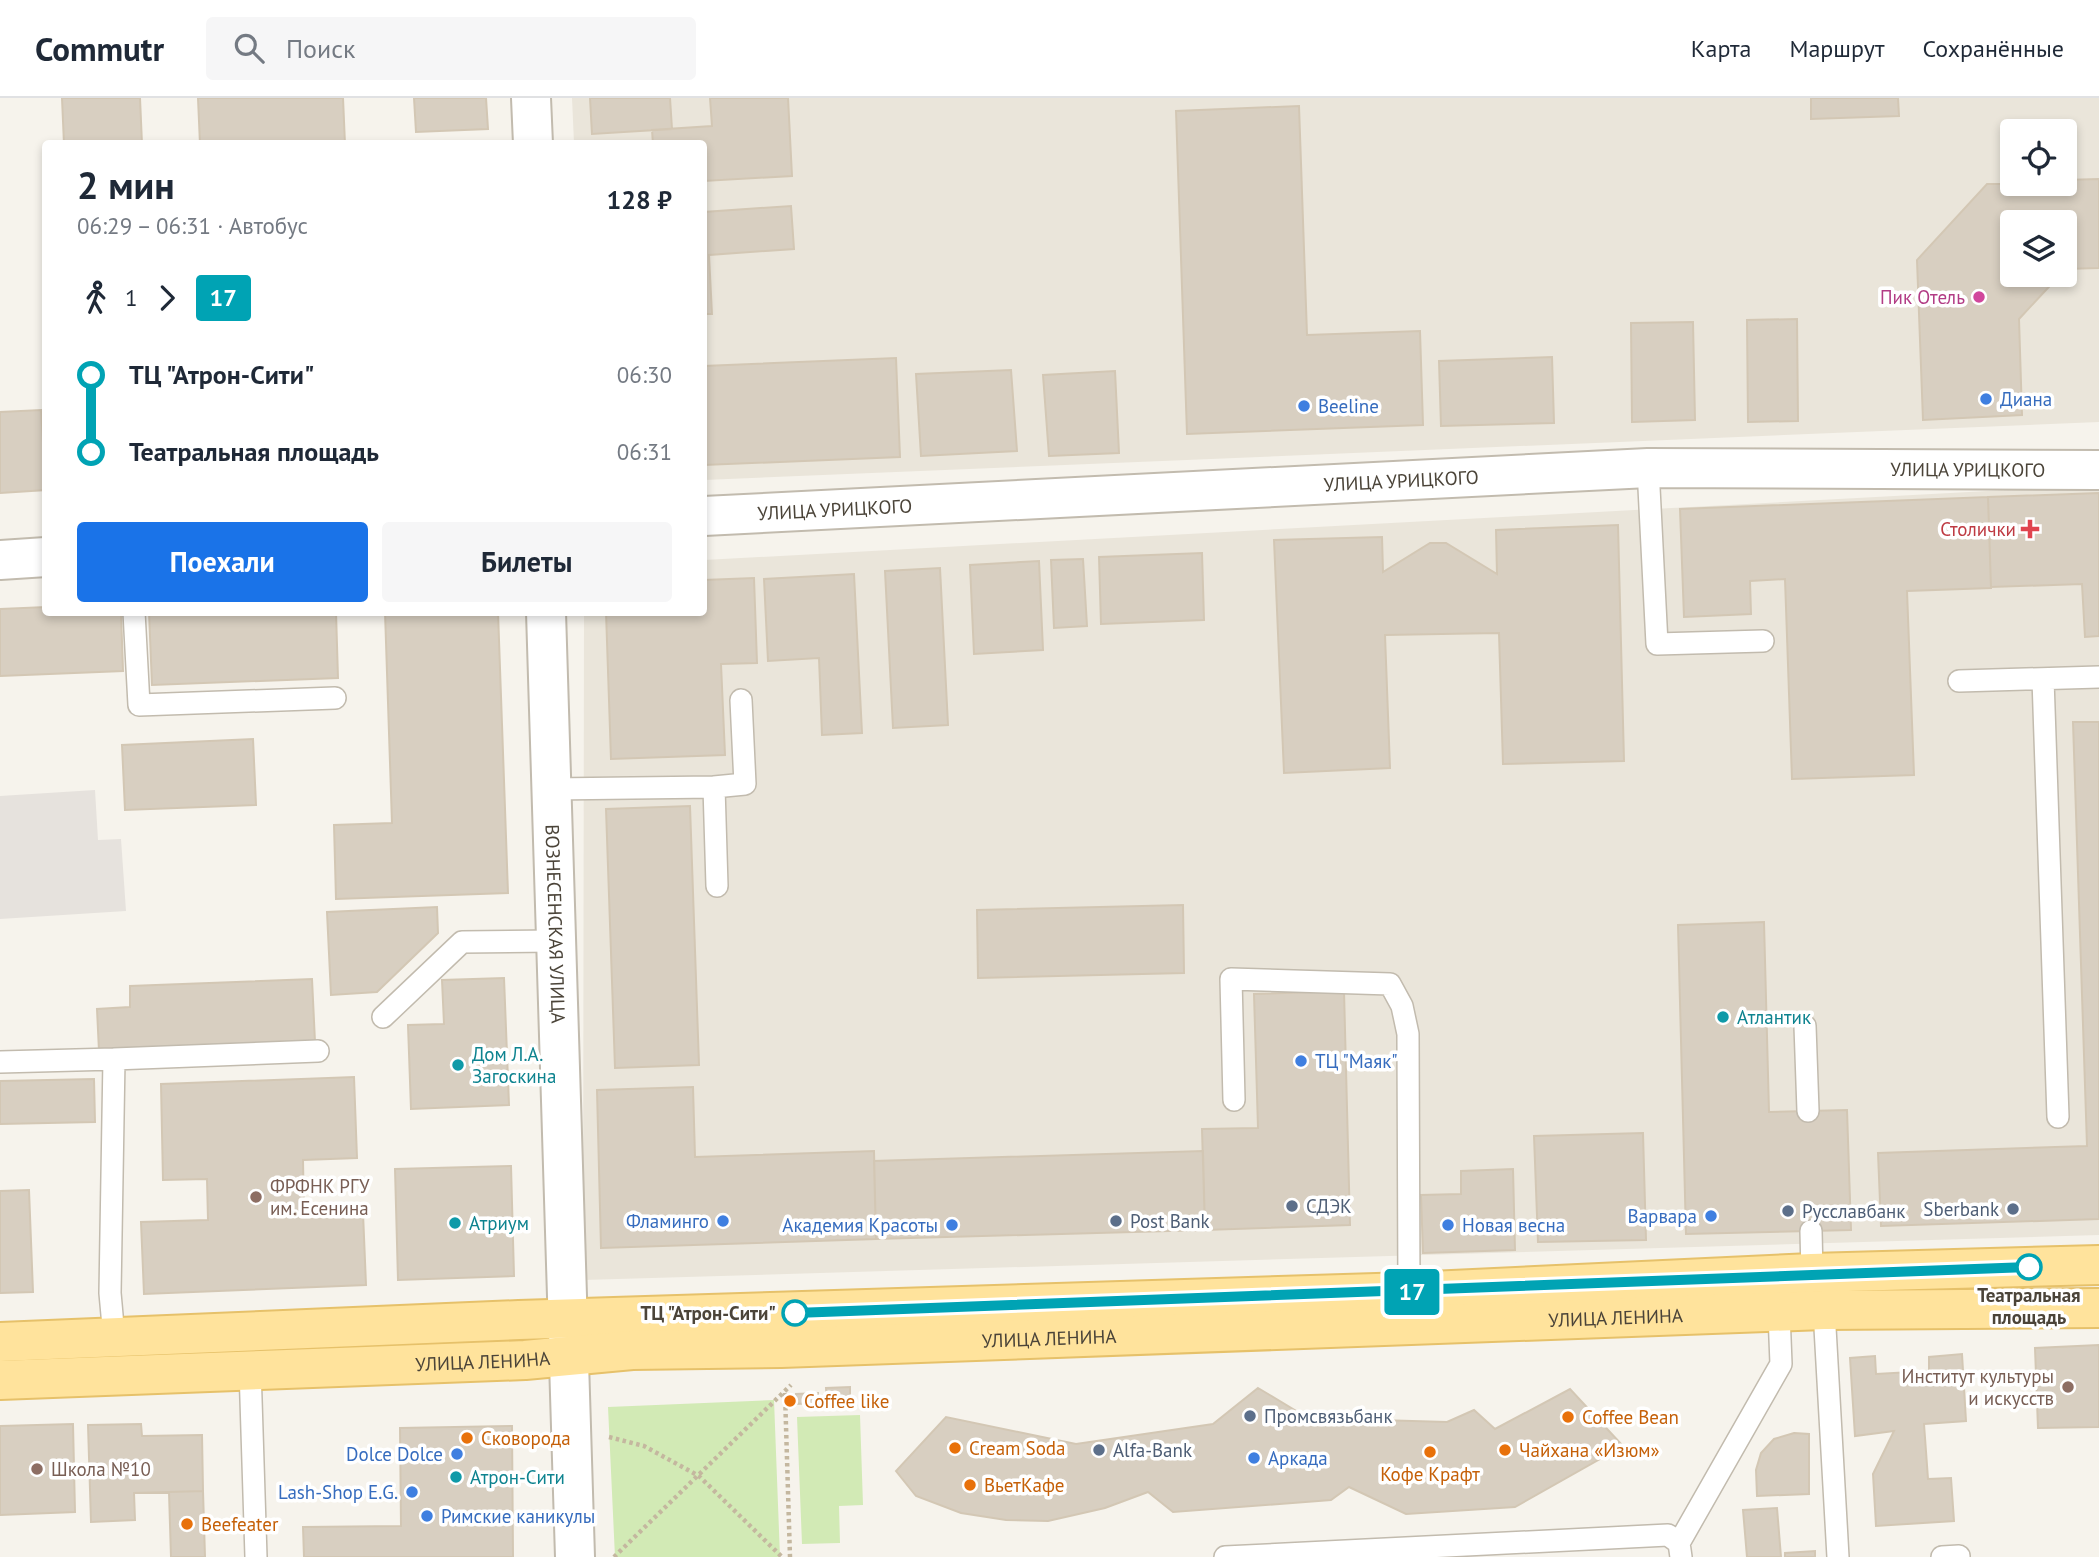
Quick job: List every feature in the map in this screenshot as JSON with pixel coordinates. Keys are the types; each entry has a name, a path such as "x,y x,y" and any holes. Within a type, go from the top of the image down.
{"main road":[{"name":"УЛИЦА ЛЕНИНА","path":"0,1342 114,1337 568,1337 1812,1273 2099,1265"},
{"name":"УЛИЦА ЛЕНИНА","path":"0,1380 250,1368 525,1360 568,1337 632,1350 822,1346 1824,1310 2099,1308"}],"street":[{"path":"531,98 533,140"},
{"name":"УЛИЦА УРИЦКОГО","path":"707,516 1648,468 2099,470"},
{"path":"0,560 42,557"},
{"name":"ВОЗНЕСЕНСКАЯ УЛИЦА","path":"546,616 575,1557"}],"lane":[{"path":"1648,468 1657,644 1763,640"},
{"path":"134,616 139,705 335,698"},
{"path":"1959,681 2099,677"},
{"path":"2043,679 2058,1118"},
{"path":"551,789 745,785 741,700"},
{"path":"714,787 717,886"},
{"path":"383,1017 462,942 554,941"},
{"path":"1234,1100 1231,979 1390,984 1402,1006 1408,1034 1409,1292"},
{"path":"1805,1026 1808,1111"},
{"path":"0,1062 318,1051"},
{"path":"114,1059 110,1293 114,1337"},
{"path":"1811,1231 1812,1273"},
{"path":"1824,1310 1838,1557"},
{"path":"1225,1557 1668,1535 1680,1550 1781,1364 1779,1313"},
{"path":"250,1368 256,1557"},
{"path":"1942,1557 1959,1556"}],"path":[{"path":"614,1557 785,1392 822,1346"},
{"path":"785,1392 790,1557"},
{"path":"573,1440 608,1437 644,1446 699,1476 782,1557"}],"shaded area":[{"path":"572,98 2099,98 2099,422 707,480 707,140 574,140"},
{"path":"2099,485 2099,1235 583,1280 584,616 707,616 707,560"},
{"path":"95,790 98,840 121,839 126,911 0,919 0,796"}],"green space":[{"path":"774,1400 780,1557 615,1557 608,1407"},
{"path":"860,1415 863,1505 839,1506 840,1543 802,1544 797,1417"}],"building":[{"path":"62,98 140,98 142,140 64,140"},
{"path":"198,98 343,98 345,140 200,140"},
{"path":"414,98 486,98 488,129 416,132"},
{"path":"590,98 670,98 672,129 592,134"},
{"path":"710,98 788,98 792,176 707,181 707,140 653,140 652,130 712,126"},
{"path":"1811,98 1898,98 1899,116 1811,119"},
{"path":"1299,106 1307,335 1420,331 1423,425 1187,434 1176,111"},
{"name":"Пик Отель","path":"2099,179 2099,268 2077,269 2077,210 2000,210 2000,287 2049,287 2019,319 2022,415 1923,420 1917,260 1987,184 2000,184 2000,196 2077,196 2077,180"},
{"path":"791,206 794,249 709,255 712,314 707,314 707,212"},
{"path":"1797,319 1798,421 1748,422 1747,320"},
{"path":"1693,322 1695,420 1632,422 1631,323"},
{"path":"1552,357 1554,423 1441,426 1439,361"},
{"path":"896,358 900,457 707,465 707,366"},
{"path":"1011,370 1017,451 921,456 916,374"},
{"path":"1115,371 1119,453 1049,456 1043,375"},
{"path":"41,410 42,490 0,493 0,412"},
{"path":"2099,493 2099,636 2085,637 2082,584 1991,587 1988,497"},
{"path":"1988,497 1991,588 1907,591 1914,775 1792,779 1785,579 1750,581 1751,614 1684,617 1680,509"},
{"path":"1618,525 1624,761 1503,764 1499,633 1385,635 1390,768 1284,773 1274,540 1382,537 1383,572 1430,543 1446,543 1497,574 1496,530"},
{"path":"1202,553 1204,620 1101,624 1099,557"},
{"path":"1083,559 1087,626 1054,628 1051,560"},
{"path":"1039,561 1043,650 974,654 970,565"},
{"path":"940,568 948,725 893,728 885,571"},
{"path":"854,574 862,733 822,735 819,658 768,661 764,579"},
{"path":"754,578 757,663 721,664 725,755 611,759 606,616 707,616 707,580"},
{"path":"42,607 42,616 121,616 123,671 0,676 0,609"},
{"path":"149,616 336,616 338,678 152,685"},
{"path":"385,616 498,616 508,893 336,899 334,825 392,823"},
{"path":"2073,722 2099,722 2099,1219 1881,1226 1878,1153 2087,1146"},
{"path":"253,739 256,805 125,810 122,745"},
{"path":"690,806 699,1065 615,1068 606,809"},
{"path":"1183,905 1184,973 978,978 977,910"},
{"path":"437,907 438,933 377,992 331,995 327,912"},
{"name":"Атлантик","path":"1764,922 1769,1112 1847,1110 1851,1230 1686,1234 1678,925"},
{"name":"Дом Л.А. Загоскина","path":"504,978 509,1105 411,1109 408,1025 444,1024 442,980"},
{"path":"312,979 315,1042 99,1051 97,1009 130,1007 130,986"},
{"name":"ТЦ \"Маяк\"","path":"1344,991 1350,1225 1205,1230 1202,1129 1258,1128 1254,994"},
{"name":"ФРФНК РГУ им. Есенина","path":"354,1077 357,1158 303,1160 304,1215 363,1213 366,1285 144,1294 141,1222 208,1220 207,1179 163,1180 161,1084"},
{"path":"94,1079 95,1122 0,1124 0,1081"},
{"path":"693,1087 695,1157 874,1151 876,1239 601,1248 597,1090"},
{"path":"1643,1133 1646,1240 1538,1242 1534,1136"},
{"path":"1203,1151 1205,1230 876,1239 874,1161"},
{"name":"Атриум","path":"511,1166 514,1276 398,1280 395,1169"},
{"path":"1513,1169 1515,1250 1423,1253 1421,1195 1461,1194 1461,1171"},
{"path":"29,1190 33,1292 0,1293 0,1191"},
{"name":"Институт культуры и искусств","path":"2099,1345 2099,1427 2038,1428 2035,1348"},
{"path":"1962,1354 1966,1421 1924,1424 1928,1479 1951,1478 1954,1521 1876,1526 1873,1474 1894,1431 1855,1436 1850,1358 1875,1356 1876,1374 1929,1371 1929,1357"},
{"path":"850,1387 850,1401 827,1402 826,1388"},
{"name":"Аркада","path":"1258,1388 1308,1418 1447,1422 1474,1410 1495,1429 1570,1389 1623,1446 1515,1507 1406,1514 1349,1487 1331,1500 1173,1512 1148,1492 1105,1508 1048,1521 1006,1520 961,1513 916,1496 896,1471 946,1417 1076,1444 1213,1424"},
{"path":"818,1393 818,1403 796,1404 796,1394"},
{"name":"Школа №10","path":"73,1424 75,1512 0,1515 0,1426"},
{"path":"141,1424 142,1436 202,1435 203,1491 134,1493 135,1520 91,1522 88,1425"},
{"name":"Атрон-Сити","path":"512,1426 513,1557 304,1557 303,1527 401,1526 400,1428"},
{"path":"1794,1433 1809,1434 1809,1494 1757,1496 1756,1470 1761,1453 1774,1439"},
{"name":"Beefeater","path":"203,1491 205,1557 171,1557 169,1492"},
{"path":"1777,1508 1781,1557 1747,1557 1743,1510"},
{"path":"1815,1551 1815,1557 1785,1557 1785,1553"}],"bus line":[{"name":"17","path":"795,1313 2029,1267"}],"place":[{"name":"Пик Отель","path":"1979,297"},
{"name":"Диана","path":"1986,399"},
{"name":"Beeline","path":"1304,406"},
{"name":"Столички","path":"2030,529"},
{"name":"Атлантик","path":"1723,1017"},
{"name":"ТЦ \"Маяк\"","path":"1301,1061"},
{"name":"Дом Л.А. Загоскина","path":"458,1065"},
{"name":"ФРФНК РГУ им. Есенина","path":"256,1197"},
{"name":"СДЭК","path":"1292,1206"},
{"name":"Sberbank","path":"2013,1209"},
{"name":"Русславбанк","path":"1788,1211"},
{"name":"Варвара","path":"1711,1216"},
{"name":"Фламинго","path":"723,1221"},
{"name":"Post Bank","path":"1116,1221"},
{"name":"Атриум","path":"455,1223"},
{"name":"Академия Красоты","path":"952,1225"},
{"name":"Новая весна","path":"1448,1225"},
{"name":"Театральная площадь","path":"2029,1267"},
{"name":"ТЦ \"Атрон-Сити\"","path":"795,1313"},
{"name":"Институт культуры и искусств","path":"2068,1387"},
{"name":"Coffee like","path":"790,1401"},
{"name":"Промсвязьбанк","path":"1250,1416"},
{"name":"Coffee Bean","path":"1568,1417"},
{"name":"Сковорода","path":"467,1438"},
{"name":"Cream Soda","path":"955,1448"},
{"name":"Alfa-Bank","path":"1099,1450"},
{"name":"Чайхана «Изюм»","path":"1505,1450"},
{"name":"Кофе Крафт","path":"1430,1452"},
{"name":"Dolce Dolce","path":"457,1454"},
{"name":"Аркада","path":"1254,1458"},
{"name":"Школа №10","path":"37,1469"},
{"name":"Атрон-Сити","path":"456,1477"},
{"name":"ВьетКафе","path":"970,1485"},
{"name":"Lash-Shop E.G.","path":"412,1492"},
{"name":"Римские каникулы","path":"427,1516"},
{"name":"Beefeater","path":"187,1524"}]}
